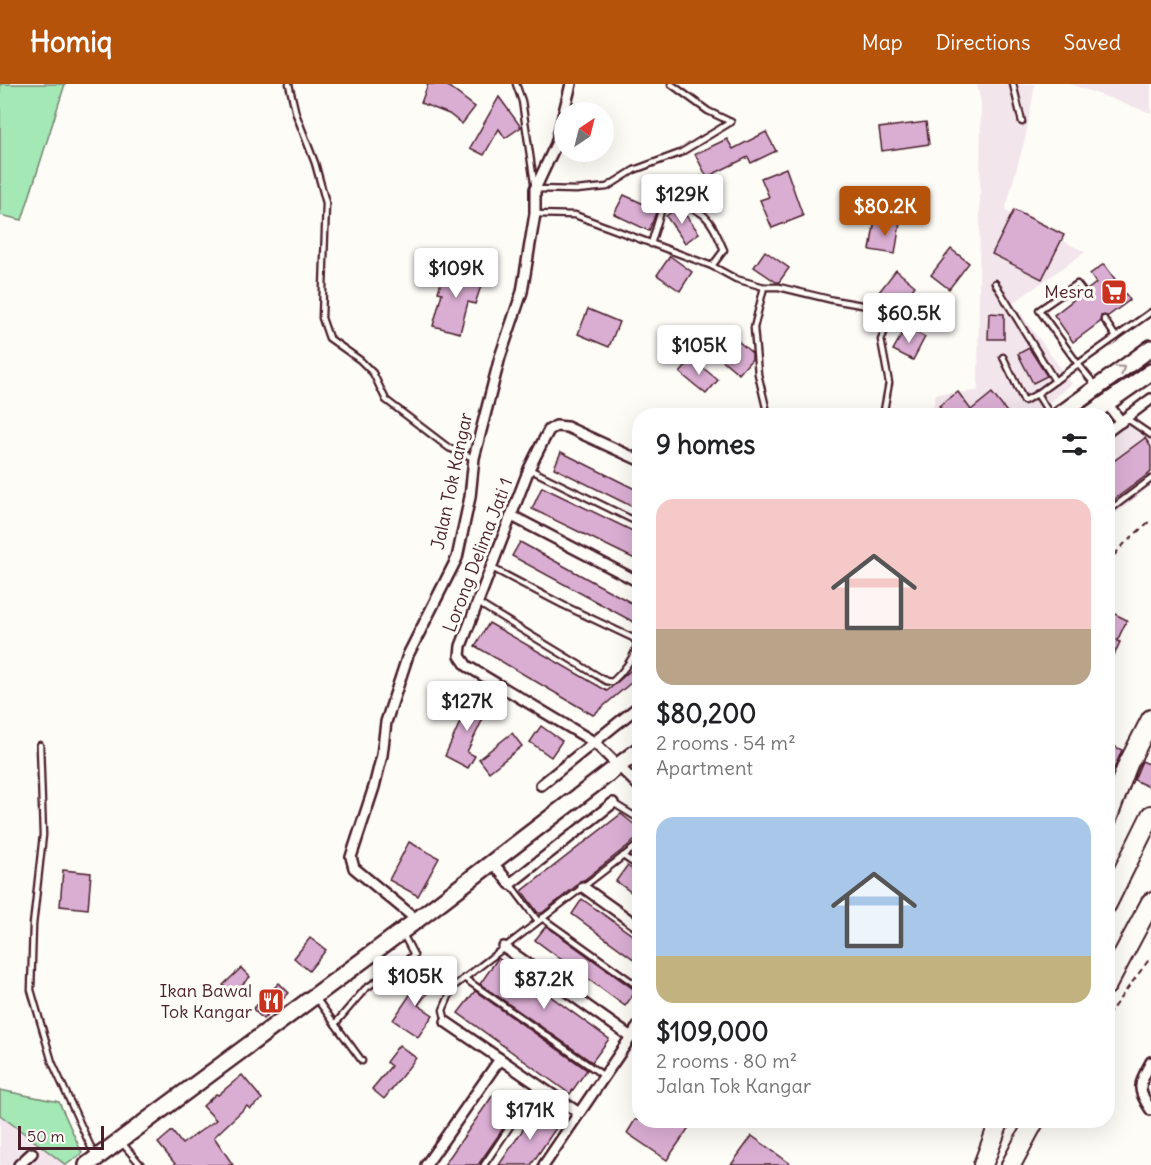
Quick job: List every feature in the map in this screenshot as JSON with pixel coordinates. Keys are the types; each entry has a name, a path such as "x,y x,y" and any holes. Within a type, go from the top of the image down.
{"highway":[{"path":"1115,798 1128,764 1151,719"},
{"path":"1115,888 1151,815"},
{"path":"1115,971 1151,903"},
{"path":"983,1165 998,1128"},
{"path":"1011,1165 1031,1128"}],"main road":[{"path":"1068,408 1151,348"},
{"path":"1098,408 1151,372"},
{"path":"91,1162 417,921 632,755"}],"street":[{"name":"Jalan Tok Kangar","path":"417,921 354,868 351,857 374,787 382,755 386,722 408,655 457,558 470,497 474,458 500,357 522,292 535,213 535,189 556,144 571,84"},
{"path":"1115,426 1151,399"},
{"path":"1106,402 1112,408"},
{"path":"1115,411 1124,420"},
{"name":"Lorong Delima Jati 1","path":"632,457 567,427 556,426 549,430 529,469 461,646 460,656 467,666 594,742 632,779"},
{"path":"512,516 632,578"},
{"path":"541,785 632,712"},
{"path":"493,863 510,884 613,804"},
{"path":"583,887 632,922"},
{"path":"504,947 631,1037 544,1165"},
{"path":"446,1022 579,1113"},
{"path":"426,1165 500,1059"},
{"path":"1151,1062 1139,1085 1141,1095 1151,1110"},
{"path":"19,1165 32,1153"}],"lane":[{"path":"289,84 296,114 315,164 326,203 322,318 329,338 360,360 373,373 386,400 449,448 474,458"},
{"path":"516,84 522,101 535,189 576,190 607,187 634,170 680,153 731,122 708,111 671,84"},
{"path":"1013,84 1022,122"},
{"path":"651,244 662,208 671,202 684,205 701,212 712,223 724,250 712,266"},
{"path":"535,213 575,215 712,266 736,279 764,287 779,287 832,300 893,311 908,310 923,300"},
{"path":"995,283 1054,381"},
{"path":"1084,293 1077,284 1039,310 1096,387"},
{"path":"764,287 754,328 758,374 766,408"},
{"path":"884,408 889,382 880,340 893,311"},
{"path":"1003,357 1024,401 1151,312"},
{"path":"1104,319 1116,337"},
{"path":"1037,394 1046,408"},
{"path":"1124,420 1151,435"},
{"path":"529,469 632,520"},
{"path":"1115,506 1151,479"},
{"path":"492,568 632,638"},
{"path":"478,603 606,681 612,682 617,678 632,656"},
{"path":"40,745 43,835 33,925 31,990 52,1062 91,1162"},
{"path":"613,804 632,815"},
{"path":"446,1022 443,1010 453,987 632,849"},
{"path":"623,856 632,862"},
{"path":"510,884 540,920 632,982"},
{"path":"335,1024 365,989 414,954 402,931"},
{"path":"464,978 604,1076"},
{"path":"315,996 362,1061"},
{"path":"484,1165 538,1085"},
{"path":"120,1141 141,1165"}],"path":[{"path":"1115,554 1151,520"},
{"path":"1115,1005 1151,957"}],"shaded area":[{"path":"977,84 1035,84 1026,135 1005,211 1085,252 1013,303 1072,384 1042,408 933,408 936,394 978,391 981,102"},
{"path":"1070,84 1151,84 1151,113"},
{"path":"1124,410 1151,430 1151,486 1115,514 1115,417"},
{"path":"0,1115 66,1165 0,1165"}],"green space":[{"path":"0,84 65,84 22,220 0,215"},
{"path":"0,1090 59,1102 82,1153 66,1165 0,1115"}],"building":[{"path":"428,84 445,84 475,107 462,124 449,114 421,103"},
{"path":"499,97 521,127 505,138 499,129 484,155 470,148"},
{"path":"926,122 929,144 882,151 879,128"},
{"path":"766,132 776,151 751,163 748,157 707,177 695,154 727,139 733,149"},
{"path":"786,168 803,216 772,228 760,200 769,197 761,178"},
{"path":"701,176 706,186 698,190 701,198 691,203 687,202 679,187"},
{"path":"624,195 657,210 649,231 614,214"},
{"path":"676,209 682,210 699,233 685,243 666,216"},
{"path":"1014,210 1064,235 1042,279 992,254"},
{"path":"875,219 900,223 895,254 870,250"},
{"path":"951,249 969,263 949,289 931,275"},
{"path":"765,251 789,268 779,282 754,267"},
{"path":"670,256 692,272 680,291 657,275"},
{"path":"1104,264 1130,300 1108,316 1101,316 1100,322 1073,342 1054,315 1080,295 1087,296 1087,290 1096,283 1090,274"},
{"path":"446,267 483,280 475,304 468,302 460,333 433,326 442,293 438,292"},
{"path":"896,270 915,286 899,306 879,292"},
{"path":"588,309 619,322 609,347 578,334"},
{"path":"989,313 1004,314 1004,339 988,339"},
{"path":"906,327 925,337 913,360 893,350"},
{"path":"724,329 752,353 752,359 739,374 708,348"},
{"path":"1029,348 1047,376 1033,383 1018,354"},
{"path":"692,359 718,380 706,394 680,373"},
{"path":"958,392 970,408 940,408 939,406"},
{"path":"992,393 1004,408 973,408"},
{"path":"1145,438 1151,447 1151,472 1115,499 1115,460"},
{"path":"561,452 632,488 632,507 554,468"},
{"path":"542,487 632,531 632,558 532,509"},
{"path":"520,542 632,603 632,621 512,556"},
{"path":"1115,614 1127,620 1117,641 1120,642 1115,653"},
{"path":"489,623 607,691 632,669 632,682 593,715 475,646"},
{"path":"472,695 490,704 467,752 475,756 468,768 445,756"},
{"path":"541,726 562,741 551,757 530,742"},
{"path":"512,733 522,746 489,772 479,759"},
{"path":"1115,746 1122,750 1115,767"},
{"path":"1142,761 1151,765 1151,788 1134,780"},
{"path":"621,814 632,823 632,842 542,913 538,913 522,891"},
{"path":"409,842 439,858 418,896 389,880"},
{"path":"627,866 632,869 632,893 616,881"},
{"path":"63,870 91,873 88,909 60,906"},
{"path":"582,899 632,935 632,958 572,914"},
{"path":"546,926 632,988 632,996 625,1006 535,940"},
{"path":"310,938 326,950 309,971 294,958"},
{"path":"498,958 609,1039 592,1062 480,984"},
{"path":"241,968 250,977 232,994 223,985"},
{"path":"415,973 433,986 418,1005 433,1015 418,1037 393,1020 412,992 405,987"},
{"name":"Ikan Bawal Tok Kangar","path":"279,983 289,993 263,1019 253,1009"},
{"path":"475,991 587,1070 570,1094 458,1013"},
{"path":"399,1045 416,1058 384,1099 372,1089 391,1066 386,1062"},
{"path":"242,1075 262,1099 250,1109 247,1106 214,1137 233,1165 176,1165 158,1143 172,1131 182,1144 216,1120 203,1106"},
{"path":"493,1095 516,1110 478,1165 444,1165"},
{"path":"536,1110 558,1125 531,1165 499,1165"},
{"path":"632,1125 632,1128 689,1128 667,1160 627,1133"},
{"path":"752,1136 792,1165 731,1165"}],"place":[{"name":"Mesra","path":"1114,292"},
{"name":"Ikan Bawal Tok Kangar","path":"271,1001"}]}
